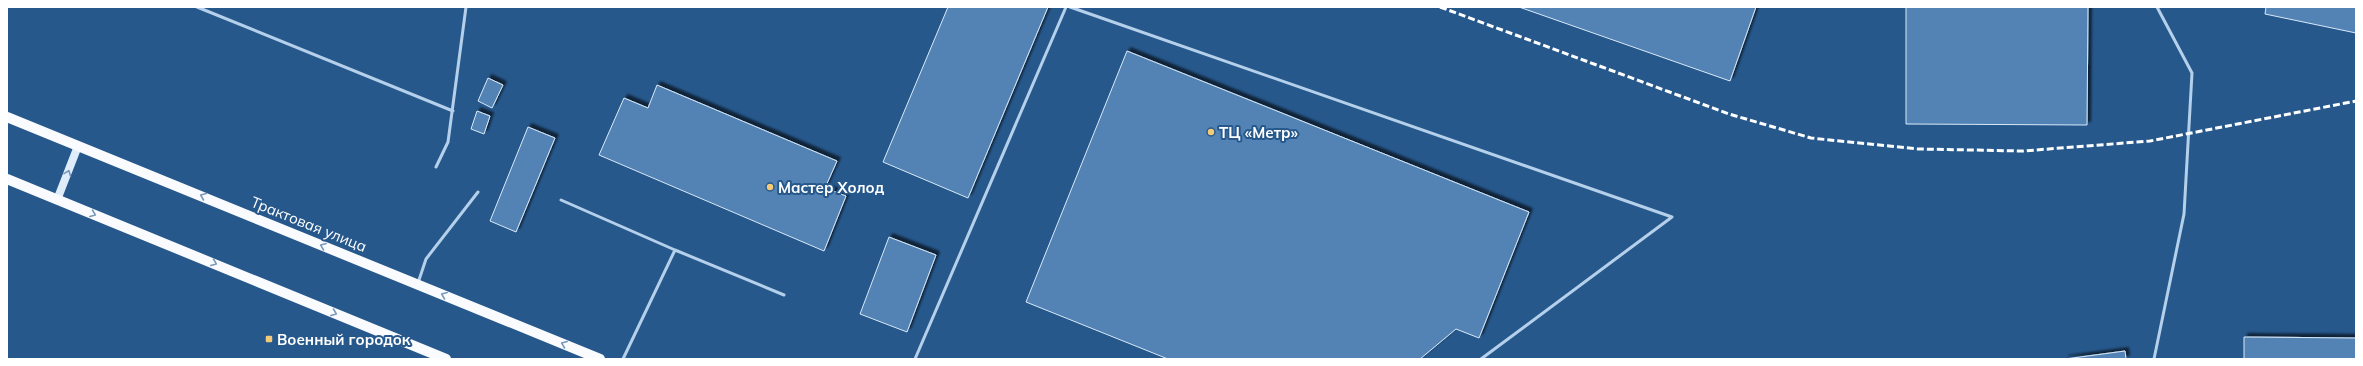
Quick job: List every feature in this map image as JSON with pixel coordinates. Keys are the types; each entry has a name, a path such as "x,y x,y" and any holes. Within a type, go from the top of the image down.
{"main road":[{"name":"Трактовая улица","path":"7,117 600,359"},
{"path":"57,200 78,146"},
{"path":"7,179 446,359"}],"lane":[{"path":"197,7 453,111"},
{"path":"436,167 448,142 466,7"},
{"path":"915,359 1066,7"},
{"path":"1070,7 1672,217 1481,359"},
{"path":"2154,359 2184,214 2192,73 2157,7"},
{"path":"417,284 426,259 478,192"},
{"path":"561,200 675,250 784,295"},
{"path":"623,359 675,250"}],"building":[{"path":"948,7 1048,7 968,198 883,162"},
{"path":"1519,7 1756,7 1730,81"},
{"path":"1906,7 2088,7 2087,125 1906,124"},
{"path":"2266,7 2356,7 2356,33 2265,14"},
{"name":"ТЦ «Метр»","path":"1127,51 1529,212 1479,338 1456,329 1420,359 1168,359 1026,302"},
{"path":"488,78 503,85 492,108 478,101"},
{"path":"657,85 837,161 825,188 846,196 824,251 599,155 624,98 648,108"},
{"path":"477,111 490,116 484,134 471,129"},
{"path":"528,127 555,138 516,232 490,221"},
{"path":"889,237 936,255 907,332 860,314"},
{"path":"2244,337 2356,338 2356,359 2244,359"},
{"path":"2125,351 2126,359 2065,359"}],"railway":[{"path":"1440,7 1729,114 1811,138 1918,149 2023,151 2150,141 2356,101"}],"place":[{"name":"ТЦ «Метр»","path":"1211,132"},
{"name":"Мастер Холод","path":"770,187"},
{"name":"Военный городок","path":"269,339"}]}
